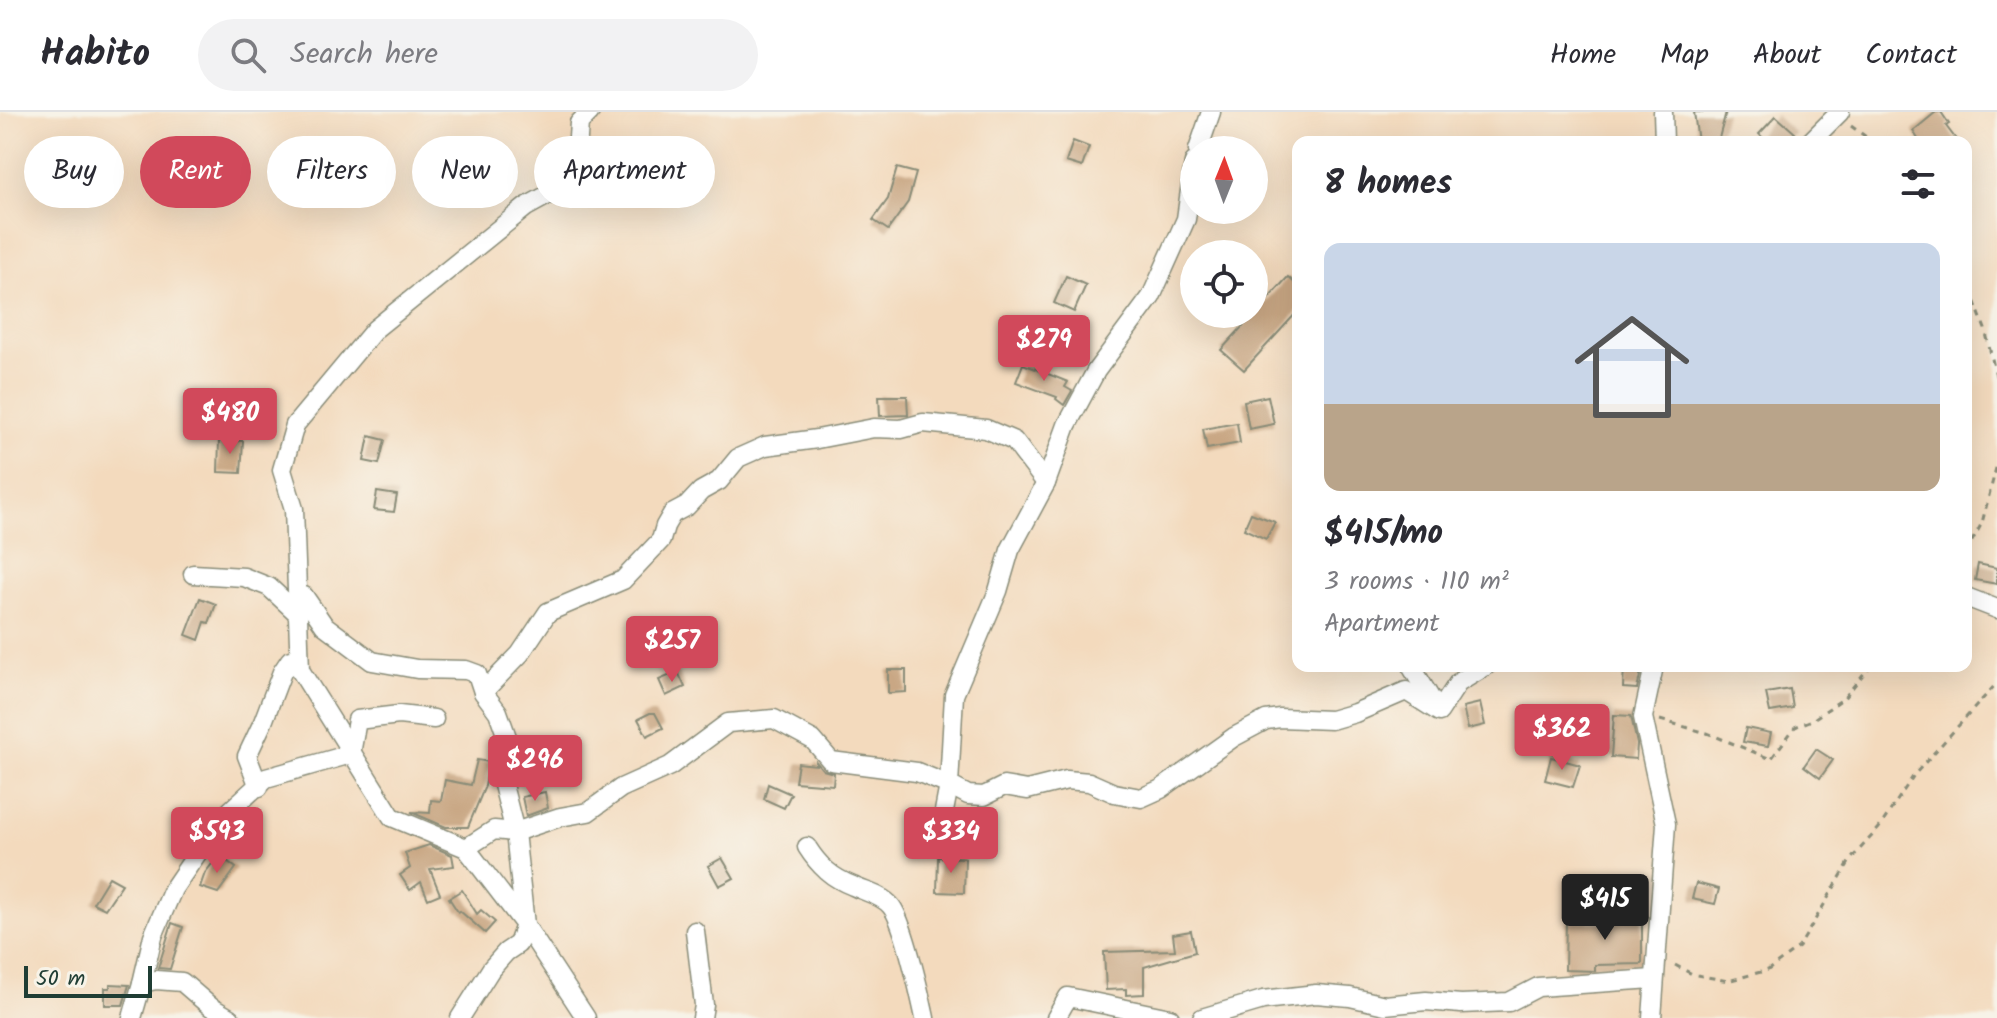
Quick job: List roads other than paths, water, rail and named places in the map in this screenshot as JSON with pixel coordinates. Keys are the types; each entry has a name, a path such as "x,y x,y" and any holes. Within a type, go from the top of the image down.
{"street":[{"path":"300,670 294,509 282,470 295,425 375,329 526,207 575,180 579,123 590,112"},
{"path":"1203,136 1211,112"},
{"path":"1663,112 1664,136"},
{"path":"1816,136 1839,114"},
{"path":"939,838 949,785 954,695 998,591 1010,550 1046,483 1067,425 1096,371 1151,297 1184,224"},
{"path":"483,692 520,654 548,612 623,580 661,540 672,514 719,481 738,458 765,446 874,428 901,429 923,423 986,429 1014,441 1046,483"},
{"path":"193,574 244,577 269,587 297,613"},
{"path":"297,613 304,596 324,625 372,661 417,669 466,670 477,674 483,692 498,712 507,737 507,754 501,777 515,832 525,925 518,944 491,969 460,1018"},
{"path":"1972,599 1997,609"},
{"path":"259,787 247,756 290,660 300,670 392,817 466,848 525,925 586,1018"},
{"path":"1415,672 1439,712"},
{"path":"1439,712 1458,683 1476,672"},
{"path":"1652,1018 1666,824 1644,715 1653,672"},
{"path":"466,848 494,830 515,832 560,817 588,812 621,788 681,759 728,723 774,719 813,740 831,761 917,772 968,795 984,796 1004,786 1027,790 1067,780 1089,782 1114,793 1141,798 1161,789 1234,737 1266,720 1331,720 1406,691 1439,712"},
{"path":"351,754 357,720 399,715 434,719"},
{"path":"132,1018 153,936 173,889 231,810 266,778 351,754"},
{"path":"807,847 819,866 831,875 891,905 905,938 925,1018"},
{"path":"695,931 704,1005 702,1018"},
{"path":"1202,1018 1263,1000 1316,994 1385,1005 1426,1001 1461,1004 1509,1002 1538,987 1653,979"},
{"path":"142,983 156,980 182,982 211,1007 230,1018"},
{"path":"1056,1018 1068,997 1170,1018"}]}
